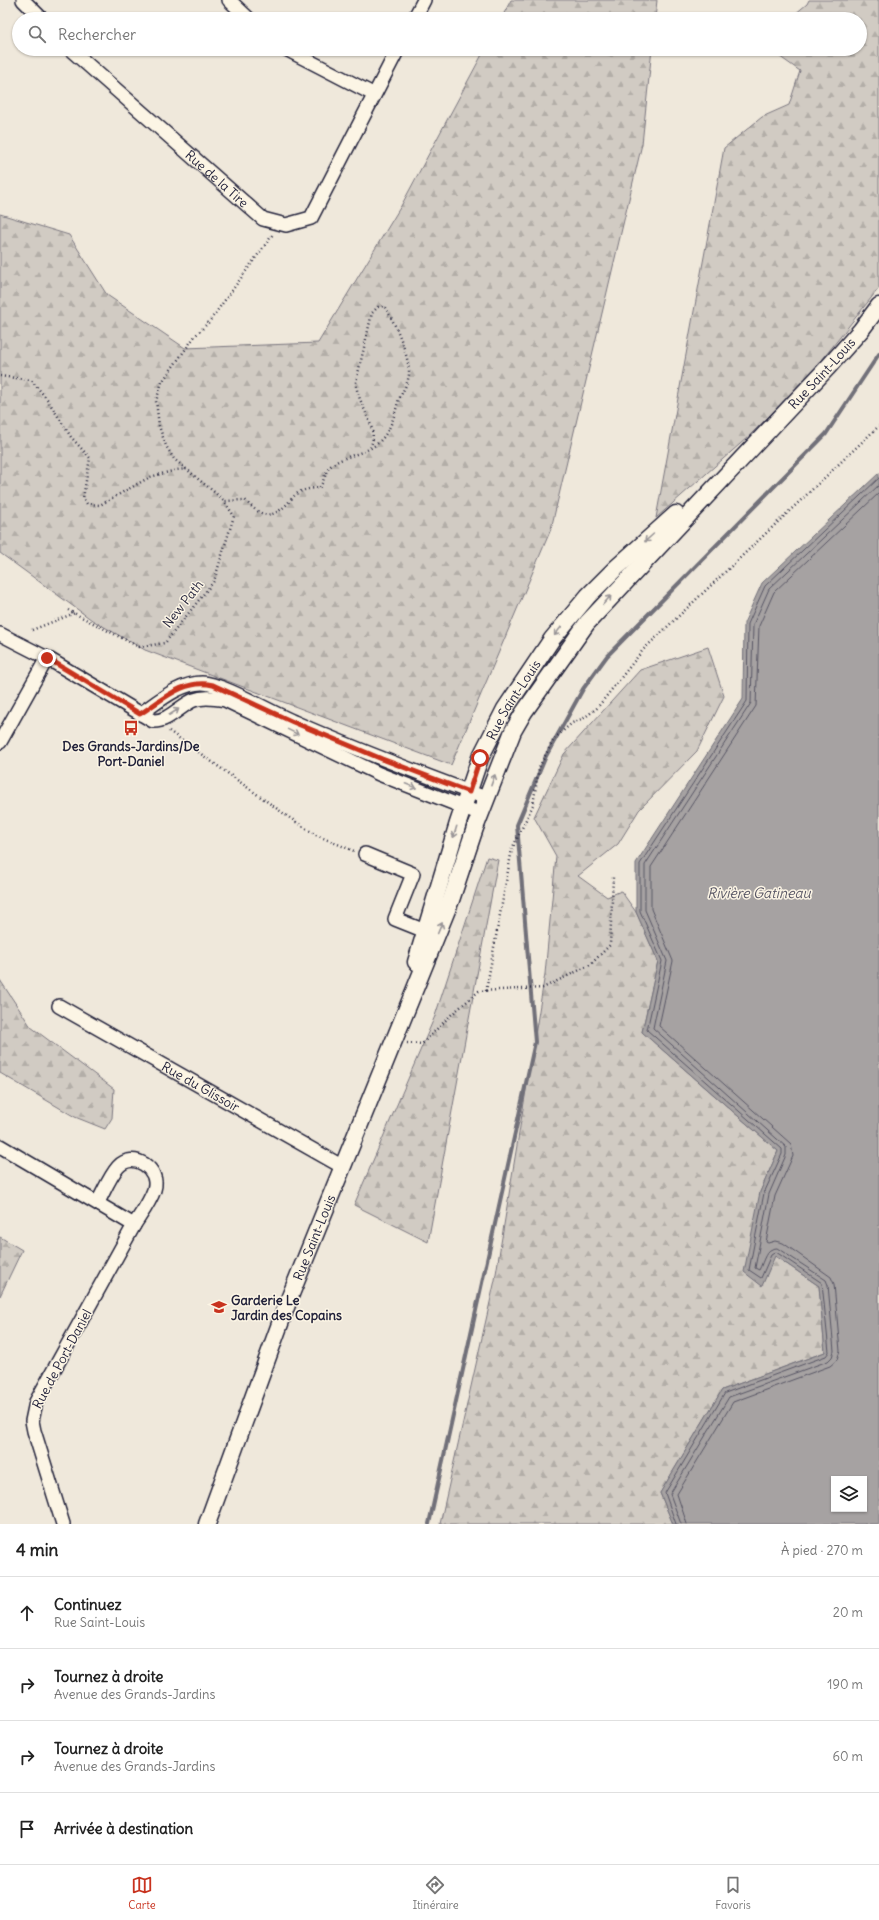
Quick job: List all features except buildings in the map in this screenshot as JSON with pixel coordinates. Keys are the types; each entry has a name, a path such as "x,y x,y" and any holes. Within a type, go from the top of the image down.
{"main road":[{"name":"Rue Saint-Louis","path":"207,1524 288,1299 451,900 486,798 513,731 524,712 565,652 587,623 847,347 879,306"},
{"name":"Rue Saint-Louis","path":"392,1042 425,931 480,758 505,709 537,659 568,618 616,568 762,438"}],"street":[{"path":"23,0 35,12"},
{"path":"229,0 242,12"},
{"path":"418,12 424,0"},
{"name":"Rue de la Tire","path":"78,56 264,219 286,226 311,218 333,178 373,94 394,56"},
{"path":"300,56 373,94"},
{"path":"0,634 47,658 140,714 157,721 194,699 207,697 225,700 379,774 481,814"},
{"path":"0,742 47,658"},
{"path":"140,714 184,687 201,683 213,685 307,728 382,759 486,798"},
{"path":"365,854 413,874 395,919 425,931"},
{"name":"Rue du Glissoir","path":"59,1006 343,1167"},
{"path":"0,1146 98,1202 134,1225"},
{"name":"Rue de Port-Daniel","path":"63,1524 34,1431 33,1413 36,1402 154,1190 155,1179 144,1163 136,1161 125,1162 118,1167 98,1202"}],"path":[{"path":"280,224 209,322 195,336 162,382 156,401 159,426 166,446 174,459 198,480 212,489 224,502 245,500 256,512 268,516 280,511 298,493 312,488 320,488 323,484 326,472 331,465 370,447 378,443 390,428 400,396 407,385 409,373 400,338 394,323 384,306 378,307 372,314 356,382 356,392 372,429 372,440 370,447"},
{"path":"0,376 31,380 47,399 71,437 90,458 83,498 87,504 100,505 150,477 176,470 187,469"},
{"path":"486,990 512,849 533,805 539,767 554,739 572,723 584,718 597,708 643,650 879,426"},
{"name":"New Path","path":"68,610 139,647 165,643 214,581 234,516 224,502"},
{"path":"32,630 75,613"},
{"path":"169,731 316,835 365,854"},
{"path":"392,1042 422,1044 456,1010 479,991 543,988 590,964 610,945 612,877"}],"green space":[{"path":"511,0 657,0 656,12 505,12"},
{"path":"809,0 879,0 879,288 810,375 748,437 656,518 724,148 762,117 789,105 800,71 779,56 867,56 867,12 797,12 807,4"},
{"path":"481,56 651,56 642,144 551,529 451,765 145,650 92,620 0,553 0,214 69,235 107,295 185,348 318,343 401,206"},
{"path":"708,647 724,696 697,751 639,810 618,844 578,876 607,897 621,891 636,912 658,961 642,1032 778,1151 760,1192 775,1256 819,1286 825,1352 722,1390 660,1493 673,1524 440,1524 495,1280 545,974 556,856 534,817 564,754 640,670"},
{"path":"487,857 498,860 428,1242 354,1205 435,1016"},
{"path":"0,980 31,1027 114,1089 112,1118 105,1129 75,1117 0,1073"},
{"path":"0,1237 22,1250 0,1296"}],"water":[{"name":"Rivière Gatineau","path":"879,473 879,1524 673,1524 660,1493 722,1390 825,1352 819,1286 775,1256 762,1286 744,1272 760,1192 778,1151 642,1032 658,961 636,912 636,863 743,699 744,623 762,583"}],"waterway":[{"path":"429,1524 535,1042 517,825 546,756 583,689 607,656 826,434 879,354"}],"place":[{"name":"Des Grands-Jardins/De Port-Daniel","path":"131,728"},
{"name":"Garderie Le Jardin des Copains","path":"219,1307"}],"route":[{"path":"47,658 140,714 177,690 192,684 207,683 221,687 228,692 293,722 382,759 469,792 480,758"}]}
